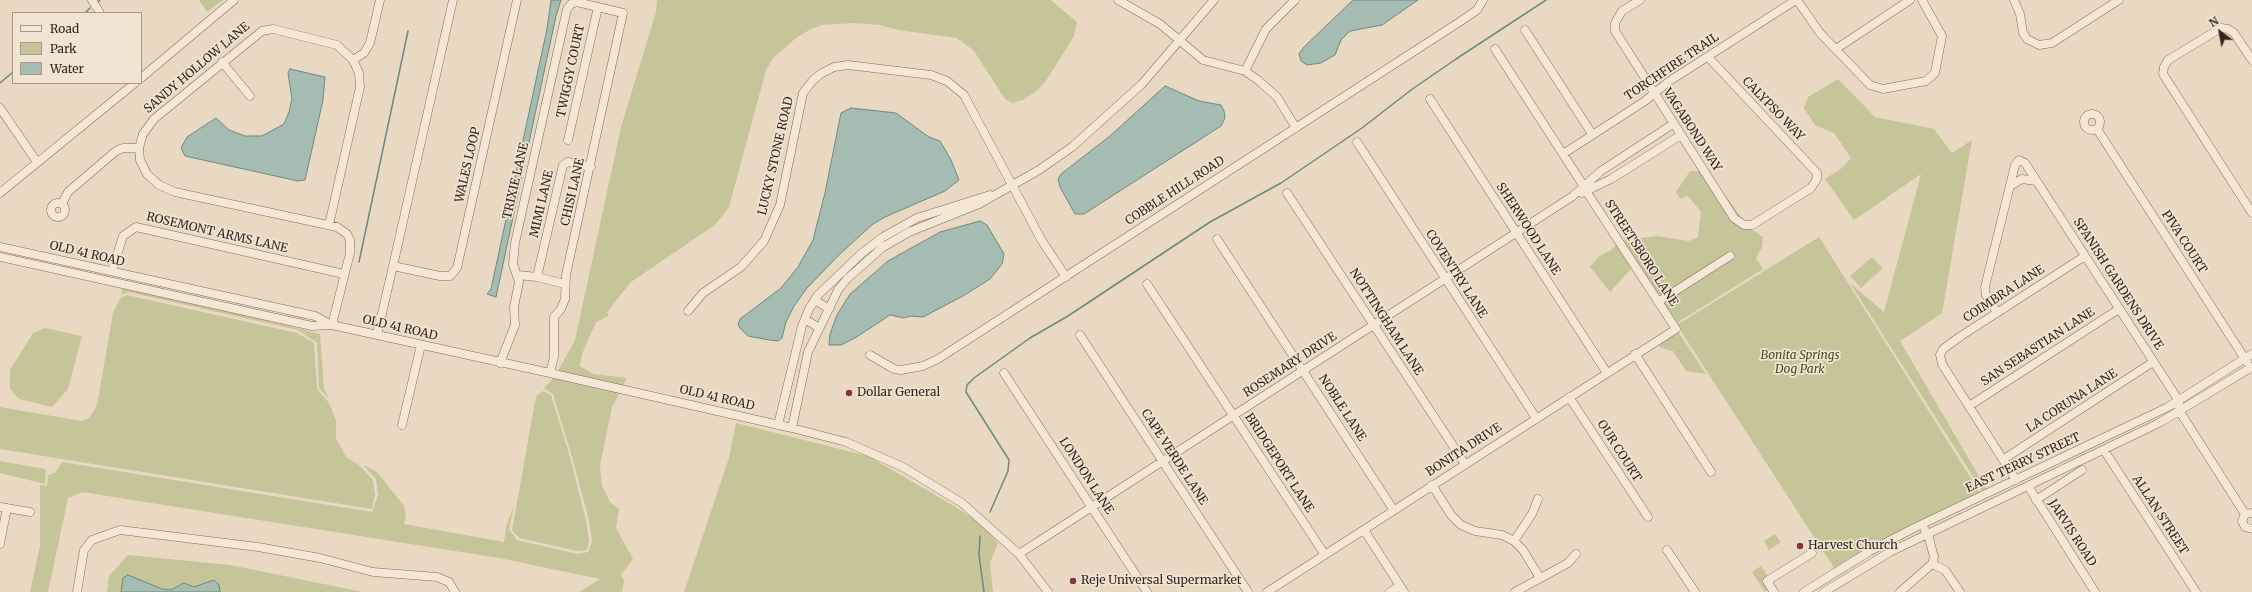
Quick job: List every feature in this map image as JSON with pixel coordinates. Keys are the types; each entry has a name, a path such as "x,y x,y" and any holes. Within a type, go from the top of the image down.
{"street":[{"path":"92,0 99,12"},
{"path":"142,76 234,0"},
{"path":"353,60 364,53 370,43 380,0"},
{"path":"377,335 453,0"},
{"name":"WALES LOOP","path":"393,266 440,276 450,276 457,268 517,0"},
{"path":"1118,0 1160,24 1179,42 1203,60 1245,72 1272,92 1296,128"},
{"path":"778,425 805,319 815,300 856,258 882,237 917,218 997,193 1012,186 1055,160 1088,135 1142,84 1214,0"},
{"path":"1245,72 1266,29 1295,0"},
{"name":"COBBLE HILL ROAD","path":"870,355 894,368 908,370 923,366 938,359 1472,14 1481,5 1483,0"},
{"name":"VAGABOND WAY","path":"1640,0 1622,11 1615,23 1616,31 1673,124 1734,218 1744,225"},
{"path":"1796,0 1813,26 1870,84 1876,88 1883,89 1926,81 1935,73 1942,36 1922,0"},
{"name":"TORCHFIRE TRAIL","path":"1563,154 1708,56 1796,0"},
{"path":"1836,49 1910,0"},
{"path":"2014,0 2020,14 2023,33 2027,39 2039,45 2052,43 2119,0"},
{"name":"TRIXIE LANE","path":"500,363 515,325 514,307 518,275 513,264 515,244 564,23 571,4 577,2 598,7"},
{"name":"CHISI LANE","path":"550,373 554,357 554,317 564,304 565,284 624,13 598,7"},
{"name":"TWIGGY COURT","path":"568,140 598,7"},
{"path":"2252,60 2234,33 2228,29 2221,28 2168,60 2164,67 2163,74 2252,213"},
{"name":"SANDY HOLLOW LANE","path":"139,148 143,134 150,124 256,34 267,29 331,42 342,49 353,60 359,73 360,87 329,225"},
{"path":"1525,30 1592,134"},
{"name":"STREETSBORO LANE","path":"1495,48 1676,329"},
{"name":"CALYPSO WAY","path":"1708,56 1814,168 1817,179 1812,188 1752,225 1744,225"},
{"path":"222,62 250,96"},
{"name":"LUCKY STONE ROAD","path":"688,311 703,293 740,267 764,242 780,205 803,93 817,76 830,69 848,65 931,75 947,81 964,95 1042,241 1066,277"},
{"path":"0,193 36,162 134,84"},
{"name":"SHERWOOD LANE","path":"1430,99 1607,372"},
{"path":"0,108 36,162"},
{"name":"ROSEMARY DRIVE","path":"1585,188 1600,171 1673,124"},
{"name":"PIVA COURT","path":"2096,129 2249,356 2252,367"},
{"name":"ROSEMARY DRIVE","path":"1019,554 1445,280 1585,188 1611,179 1681,135"},
{"name":"COVENTRY LANE","path":"1357,142 1445,280 1536,418"},
{"path":"62,204 68,192 116,151 123,148 139,148 140,160 147,174 159,186 166,189 329,225 342,230 350,240 350,253 332,325"},
{"name":"SPANISH GARDENS DRIVE","path":"1997,312 1989,301 1985,287 2015,165 2019,160 2025,163 2179,401"},
{"name":"MIMI LANE","path":"538,277 562,166 568,162 591,167"},
{"path":"2010,186 2022,179 2036,180"},
{"path":"792,428 808,352 838,290 847,278 883,247 933,221 980,204 997,193"},
{"name":"NOTTINGHAM LANE","path":"1287,193 1465,464"},
{"name":"ROSEMONT ARMS LANE","path":"112,271 123,236 136,227 344,274"},
{"name":"NOBLE LANE","path":"1217,239 1302,372 1394,509"},
{"path":"0,242 50,252 66,260"},
{"name":"OLD 41 ROAD","path":"0,247 66,260 315,316 332,325 792,428 864,449 922,478 962,503 1019,554 1048,592"},
{"path":"1658,302 1730,256"},
{"name":"COIMBRA LANE","path":"1969,406 1942,364 1940,355 1942,349 2085,256"},
{"name":"OLD 41 ROAD","path":"0,257 312,326 332,325"},
{"path":"518,275 538,277 565,284"},
{"name":"BRIDGEPORT LANE","path":"1147,284 1324,555"},
{"path":"815,300 829,309"},
{"name":"SAN SEBASTIAN LANE","path":"1969,406 2119,309"},
{"path":"805,319 819,328"},
{"name":"BONITA DRIVE","path":"1267,592 1676,329"},
{"name":"CAPE VERDE LANE","path":"1080,335 1248,592"},
{"path":"402,425 421,345"},
{"path":"1635,354 1711,472"},
{"name":"EAST TERRY STREET","path":"1804,592 1870,551 1922,524 2136,424 2179,401 2249,356"},
{"name":"LA CORUNA LANE","path":"2004,459 2154,362"},
{"path":"1824,592 1890,552 2180,412 2252,367"},
{"name":"LONDON LANE","path":"1004,373 1147,592"},
{"name":"OUR COURT","path":"1570,397 1648,518"},
{"path":"2179,401 2180,412 2249,513 2242,518 2243,524 2247,529 2252,529"},
{"path":"1969,406 2016,480"},
{"name":"ALLAN STREET","path":"2104,450 2196,592"},
{"path":"2036,500 2082,470"},
{"path":"1432,485 1451,515 1461,525 1475,531 1502,535 1514,541 1523,550 1540,578"},
{"name":"JARVIS ROAD","path":"2028,486 2096,592"},
{"path":"1514,541 1532,514 1538,499"},
{"path":"0,544 3,508 30,512"},
{"path":"1900,592 1932,564 1934,557 1927,534 1922,524"},
{"path":"77,592 84,550 92,540 103,534 120,530 258,547 320,558 373,572 437,577 449,582 455,592"},
{"path":"1364,530 1402,589 1390,592"},
{"path":"1667,550 1695,592"},
{"path":"1774,592 1767,581 1812,553"},
{"path":"1514,592 1568,563 1576,554"},
{"path":"1932,564 1945,570 1960,592"}],"green space":[{"path":"199,0 223,0 207,12"},
{"path":"657,0 1051,0 1077,22 1074,36 1046,81 1038,90 1023,100 1012,103 1005,99 974,51 957,38 898,30 880,25 854,23 822,25 811,29 796,38 773,58 766,70 729,207 715,225 631,282 607,312 609,316 596,322 582,354 580,366 593,374 627,378 623,386 558,371 575,340 621,127 656,12"},
{"path":"1838,79 1875,117 1934,129 1952,153 1972,140 1942,313 1900,341 1987,490 1983,492 1850,283 1884,312 1921,174 1854,220 1825,179 1842,168 1851,158 1834,133 1815,125 1804,108 1808,97"},
{"path":"1690,171 1701,171 1726,196 1748,227 1763,237 1762,247 1756,258 1763,269 1675,324 1675,327 1706,374 1686,371 1673,351 1661,348 1657,343 1671,329 1671,323 1639,268 1631,269 1610,292 1590,267 1598,257 1611,250 1620,241 1657,236 1689,241 1698,237 1701,212 1688,196 1680,199 1676,192"},
{"name":"Bonita Springs Dog Park","path":"1819,237 1982,496 1836,571 1677,325"},
{"path":"1872,257 1883,268 1861,288 1850,276"},
{"path":"123,288 242,314 320,334 324,388 329,399 319,388 317,343 298,330 128,292 121,295"},
{"path":"127,295 297,333 314,343 317,389 329,403 336,420 336,438 346,457 359,465 373,480 375,495 372,509 0,449 0,407 82,421 89,418 97,405 113,313 120,299"},
{"path":"45,328 82,336 68,389 52,407 19,399 10,389 10,370 33,333"},
{"path":"554,377 620,392 612,407 600,466 602,486 610,502 619,509 616,528 633,559 621,575 624,581 622,592 579,592 600,579 499,558 82,492 68,498 48,592 30,592 40,546 40,485 47,486 48,475 55,473 62,462 372,512 378,495 376,479 364,466 366,466 378,473 404,506 406,515 404,524 504,542 506,527 514,505 509,529 517,540 577,554 588,552 592,542 589,520 553,394 544,388"},
{"path":"543,391 551,395 570,457 586,520 589,541 587,550 578,551 519,538 512,530 535,402 537,395"},
{"path":"736,423 868,456 954,506 983,525 998,543 990,563 993,592 684,592 729,458"},
{"path":"0,461 46,469 45,484 0,473"},
{"path":"1775,534 1781,542 1769,550 1764,541"},
{"path":"128,555 230,565 363,592 107,592 109,576"},
{"path":"1761,566 1774,586 1765,592 1752,572"}],"water":[{"path":"551,0 561,0 556,16 496,297 487,294 491,289 547,29"},
{"path":"1353,0 1418,0 1382,25 1350,31 1341,40 1335,55 1321,63 1307,65 1301,61 1299,54 1304,47"},
{"path":"290,69 325,77 323,100 305,180 298,181 185,156 181,148 187,137 216,118 229,130 245,136 262,136 284,124 292,99 288,73"},
{"path":"1165,86 1199,101 1221,105 1225,118 1221,126 1084,214 1075,214 1060,187 1058,179 1061,174 1110,136"},
{"path":"851,108 896,113 929,137 940,141 951,160 959,180 945,191 885,217 873,224 841,253 807,288 794,306 786,322 782,338 778,341 748,336 738,325 740,319 781,288 798,267 813,240 825,193 841,113"},
{"path":"980,221 987,225 1004,254 1002,264 990,279 963,296 923,317 911,316 904,318 890,315 855,338 841,345 829,345 830,334 837,315 850,294 888,261 940,232"},
{"path":"128,575 162,589 171,590 184,583 194,587 214,580 219,585 220,592 121,592 123,578"}],"waterway":[{"path":"990,512 1008,471 1009,460 966,392 967,385 974,378 1030,338 1068,316 1210,222 1281,183 1362,128 1411,90 1546,0"},
{"path":"86,12 90,8"},
{"path":"359,262 408,31"},
{"path":"0,83 12,73"},
{"path":"980,536 979,555 984,592"}],"place":[{"name":"Dollar General","path":"849,393"},
{"name":"Harvest Church","path":"1800,546"},
{"name":"Reje Universal Supermarket","path":"1073,581"}]}
